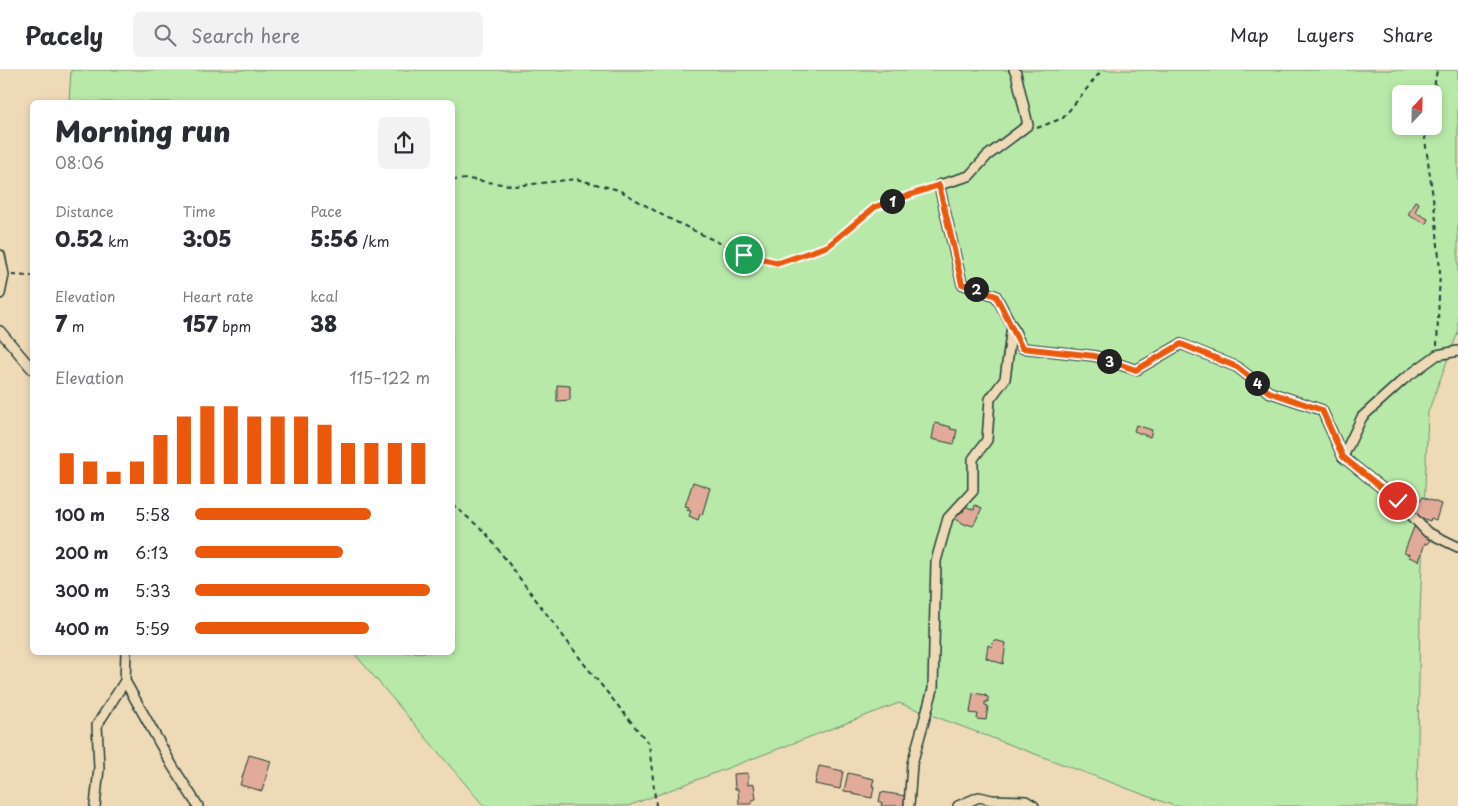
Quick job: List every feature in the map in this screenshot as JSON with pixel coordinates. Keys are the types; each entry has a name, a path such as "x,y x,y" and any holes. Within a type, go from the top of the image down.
{"street":[{"path":"1014,70 1028,125 987,156 969,176 939,185 962,284 996,296 1022,348 1095,356 1136,370 1181,344 1237,367 1269,392 1322,410 1343,457 1398,501 1427,532 1458,547"},
{"path":"0,255 4,276 0,294"},
{"path":"909,806 912,764 933,689 936,561 948,518 973,491 973,459 987,440 990,399 1005,379 1012,326"},
{"path":"0,331 30,367"},
{"path":"1343,457 1362,417 1404,379 1437,355 1458,351"},
{"path":"94,806 99,768 98,725 125,681 126,655"},
{"path":"125,681 173,767 198,806"},
{"path":"958,806 979,796 992,800 1026,801 1034,806"}],"path":[{"path":"1036,129 1063,118 1102,70"},
{"path":"1434,85 1438,70"},
{"path":"1426,135 1440,271 1437,355"},
{"path":"455,180 468,179 515,186 576,179 619,190 662,215 744,255 779,263 828,246 875,207 939,185"},
{"path":"4,276 30,276"},
{"path":"455,507 485,532 585,665 649,744 656,806"}],"green space":[{"path":"71,70 1458,70 1458,332 1428,412 1420,613 1417,806 1174,806 899,703 628,806 484,806 356,655 455,655 455,100 69,100"}],"building":[{"path":"1415,201 1419,203 1415,212 1428,219 1426,224 1408,215"},
{"path":"557,385 570,386 570,400 557,401"},
{"path":"935,423 957,430 954,444 932,439"},
{"path":"1136,425 1152,430 1150,437 1134,431"},
{"path":"693,482 710,488 702,515 700,514 698,520 689,516 691,511 687,510 689,507 685,506"},
{"path":"1422,497 1441,504 1436,520 1431,518 1430,521 1412,514 1417,498 1421,500"},
{"path":"975,505 982,508 973,526 966,525 954,518 958,510 963,512 965,506 974,510"},
{"path":"1414,527 1425,531 1431,536 1428,544 1425,543 1419,561 1404,553"},
{"path":"994,640 1006,643 1003,664 986,658 988,645 992,647"},
{"path":"973,693 988,697 988,702 985,702 985,705 988,706 986,720 977,719 978,714 970,713"},
{"path":"249,755 271,761 262,791 240,785"},
{"path":"819,766 843,771 840,789 815,784"},
{"path":"748,773 748,785 754,784 756,799 752,800 752,804 739,804 734,774"},
{"path":"848,773 874,779 872,798 844,791"},
{"path":"881,792 906,796 903,806 881,806 882,802 879,802"}],"route":[{"path":"744,255 779,263 828,246 875,207 939,185 962,284 996,296 1022,348 1095,356 1136,370 1181,344 1237,367 1269,392 1322,410 1343,457 1398,501"}]}
